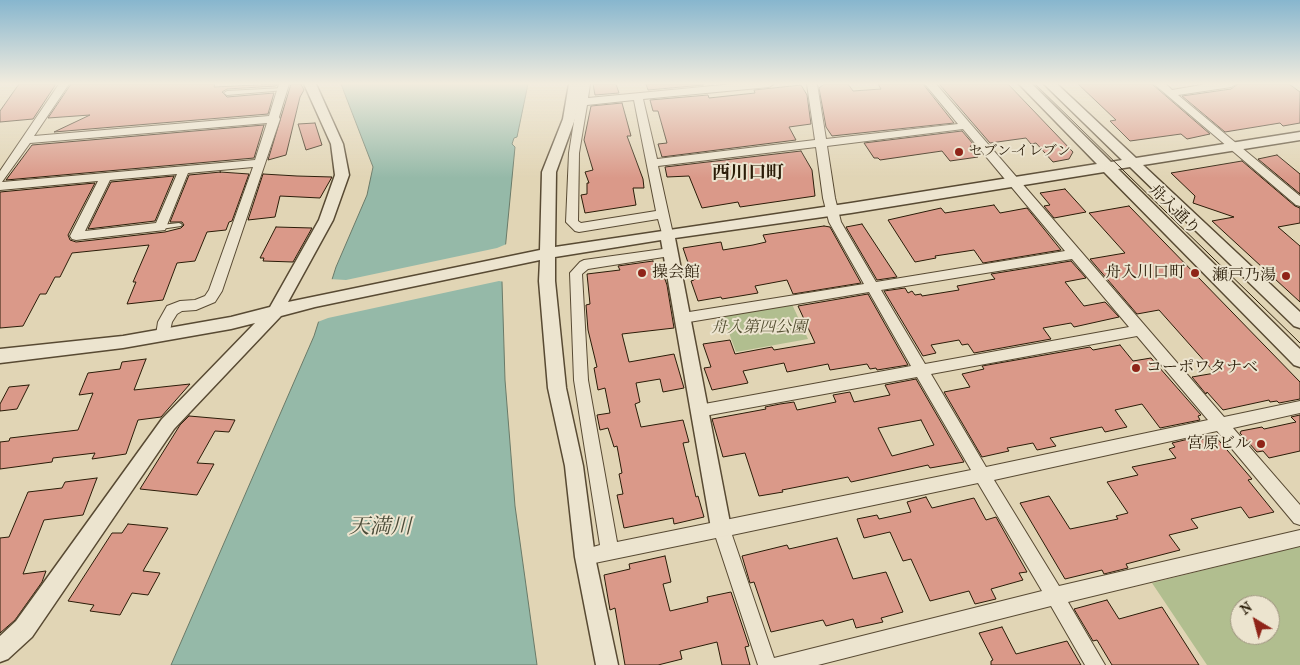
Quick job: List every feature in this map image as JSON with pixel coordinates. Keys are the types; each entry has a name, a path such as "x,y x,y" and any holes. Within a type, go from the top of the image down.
{"street":[{"path":"0,179 43,115"},
{"path":"164,335 165,322 172,310 180,306 196,305 210,299 215,291 276,115"},
{"path":"0,652 24,629 168,424 275,312 326,220 342,175 337,144 324,115"},
{"path":"570,115 549,172 547,281 557,388 574,466 585,557 606,665"},
{"path":"580,115 574,153 572,222 579,228 662,214"},
{"path":"642,115 667,234 721,528 766,665"},
{"path":"817,115 835,222 982,475 1096,665"},
{"path":"955,115 1300,517"},
{"name":"舟入通り","path":"1055,115 1300,360"},
{"name":"舟入通り","path":"1082,115 1300,322"},
{"path":"1195,115 1300,202"},
{"path":"26,140 275,119"},
{"path":"652,163 964,126"},
{"path":"0,356 122,342 231,323 310,302 548,253 1300,136"},
{"path":"0,186 260,163"},
{"path":"106,177 76,236 161,227 184,170"},
{"path":"610,552 581,380 576,273 584,265 670,252"},
{"path":"683,318 1074,254"},
{"path":"699,411 1139,330"},
{"path":"585,557 982,475 1300,406"},
{"path":"781,665 1056,596 1300,538"}],"lane":[{"path":"161,227 179,226"}],"green space":[{"name":"舟入第四公園","path":"791,302 808,339 736,352 722,314"},
{"path":"1300,546 1300,665 1207,665 1152,583"}],"water":[{"name":"天満川","path":"353,115 522,115 517,137 514,138 512,144 515,147 502,282 505,380 515,506 537,665 171,665 314,336 336,267 367,195 373,167"}],"pier":[{"path":"509,243 505,282 499,281 328,318 315,323 329,279 346,280 497,248"}],"building":[{"path":"0,115 36,115 33,119 0,122"},
{"path":"50,115 90,115 48,118"},
{"path":"90,115 256,115 54,132"},
{"path":"282,115 296,115 286,155 268,160"},
{"path":"589,115 625,115 631,136 627,136 643,179 644,188 633,188 636,205 585,213 581,195 587,194 587,183 589,183 585,172 593,170 584,140"},
{"path":"659,115 810,115 811,124 789,127 796,140 662,157 658,144 667,143"},
{"path":"824,115 948,115 954,123 832,136 826,127"},
{"path":"966,115 1038,115 1073,152 1069,159 1053,162 1036,143 1031,144 1026,138 990,143"},
{"path":"1111,115 1188,115 1210,134 1187,139 1181,134 1130,141 1110,121 1116,120"},
{"path":"1205,115 1300,115 1300,123 1283,126 1280,123 1225,132"},
{"path":"315,123 322,145 306,150 298,124"},
{"path":"264,125 254,158 6,180 32,145"},
{"path":"962,131 974,145 970,146 978,157 950,161 942,151 880,160 874,158 864,143"},
{"path":"801,151 812,170 815,196 740,207 738,202 702,208 689,176 667,177 665,167"},
{"path":"1277,155 1300,174 1300,194 1258,159"},
{"path":"1242,161 1295,206 1300,208 1300,223 1278,227 1300,246 1300,302 1212,221 1234,217 1193,203 1195,196 1171,173"},
{"path":"221,172 249,174 232,221 229,222 226,230 207,232 195,261 177,263 163,300 127,304 136,282 133,282 149,245 72,253 60,277 55,277 46,294 40,294 23,326 0,328 0,192 95,183 68,235 70,240 76,242 165,232 181,228 184,225 182,222 170,222 189,175"},
{"path":"263,174 332,177 320,198 280,196 275,217 248,220"},
{"path":"174,176 155,221 88,229 111,182"},
{"path":"1065,189 1086,212 1054,218 1044,206 1050,205 1040,193"},
{"path":"994,205 1000,213 1027,208 1061,250 983,263 974,250 935,256 936,258 915,262 888,220 941,208 945,213"},
{"path":"1129,206 1300,382 1300,399 1279,403 1277,401 1270,402 1269,400 1223,410 1207,392 1206,394 1192,377 1215,373 1159,310 1137,314 1090,259 1125,253 1089,213"},
{"path":"862,224 897,277 877,280 846,227"},
{"path":"824,226 830,227 861,283 793,294 787,280 755,286 758,293 698,301 691,281 694,280 683,248 721,242 723,250 766,242 763,235"},
{"path":"276,227 312,228 293,262 263,261 264,258 260,258"},
{"path":"653,261 655,266 660,265 667,285 674,328 622,334 629,362 674,354 684,388 663,392 660,379 636,383 640,402 635,404 641,427 683,420 689,442 683,443 696,497 698,496 704,517 674,524 673,518 624,528 617,495 623,494 619,474 622,473 617,446 614,447 608,428 600,430 597,415 610,413 605,388 598,390 594,368 597,367 588,330 586,305 590,304 587,274 620,270 618,266"},
{"path":"1071,261 1086,278 1065,282 1084,306 1105,302 1119,317 1074,327 1071,323 1043,328 1051,339 974,353 968,344 962,345 959,340 931,345 936,353 923,356 884,291 905,288 908,293 912,291 915,295 921,294 922,296 959,290 957,286 995,279 991,274"},
{"path":"868,294 908,365 877,370 876,368 870,369 867,364 830,370 828,364 787,372 784,363 743,371 748,383 712,390 704,368 711,367 703,344 730,340 735,354 772,347 774,350 815,343 798,306"},
{"path":"1120,345 1133,361 1151,358 1201,415 1198,416 1200,420 1160,428 1142,404 1115,410 1127,427 1105,432 1102,427 1050,438 1056,446 1037,450 1033,443 1007,448 1009,451 982,457 944,392 970,387 962,374 984,369 982,366 1090,347 1093,350"},
{"path":"146,359 134,390 190,384 161,417 138,420 126,454 92,459 95,453 53,458 52,462 0,469 0,442 9,441 10,438 78,430 93,393 79,395 88,373 120,369 122,362"},
{"path":"916,379 964,462 930,468 928,465 851,482 848,477 759,496 745,453 723,457 712,419 794,402 797,410 836,402 833,395 850,392 854,402 890,395 885,385","holes":["921,420 934,445 892,456 878,428"]},
{"path":"29,385 17,409 0,411 0,404 9,387"},
{"path":"1300,415 1300,451 1269,458 1263,451 1257,452 1240,433 1241,431 1262,427 1264,429 1296,422 1291,417"},
{"path":"189,416 235,420 229,432 215,431 197,463 214,464 197,495 140,489 180,425"},
{"path":"1215,436 1252,479 1248,480 1274,512 1249,518 1241,507 1191,519 1198,528 1169,535 1180,550 1126,564 1128,568 1104,574 1102,570 1065,579 1020,503 1049,496 1070,529 1118,519 1116,516 1128,513 1107,482 1138,475 1132,467 1176,458 1169,449 1175,447 1172,443 1197,437 1196,441"},
{"path":"97,478 83,515 44,520 23,574 46,571 42,582 15,620 0,633 0,538 9,537 28,492 62,488 65,482"},
{"path":"926,497 932,508 974,498 986,520 996,517 1027,572 1019,573 1023,580 991,589 996,599 975,604 969,591 930,601 911,559 903,561 890,532 864,538 857,519 877,515 879,519 911,512 907,502"},
{"path":"128,524 168,528 143,571 160,573 148,595 132,593 120,615 90,611 94,605 68,601 112,533 122,533"},
{"path":"837,538 853,579 886,572 903,612 881,618 883,622 856,628 853,619 826,626 823,620 771,632 754,582 750,583 742,556 787,545 789,549"},
{"path":"665,556 671,582 663,584 670,611 708,602 707,597 731,592 749,646 745,647 750,665 722,665 717,642 680,651 682,659 658,665 625,665 615,608 610,610 604,575 630,569 629,564"},
{"path":"1107,600 1119,619 1162,607 1199,665 1112,665 1097,640 1093,641 1074,609"},
{"path":"1002,627 1016,654 1067,641 1081,665 991,665 993,660 979,633"}],"tram line":[{"path":"1067,115 1300,343"}],"place":[{"name":"セブン-イレブン","path":"959,152"},
{"name":"操会館","path":"642,273"},
{"name":"舟入川口町","path":"1195,273"},
{"name":"瀬戸乃湯","path":"1286,276"},
{"name":"コーポワタナベ","path":"1136,368"},
{"name":"宮原ビル","path":"1261,444"}],"district":[{"name":"西川口町","path":"748,174"}]}
